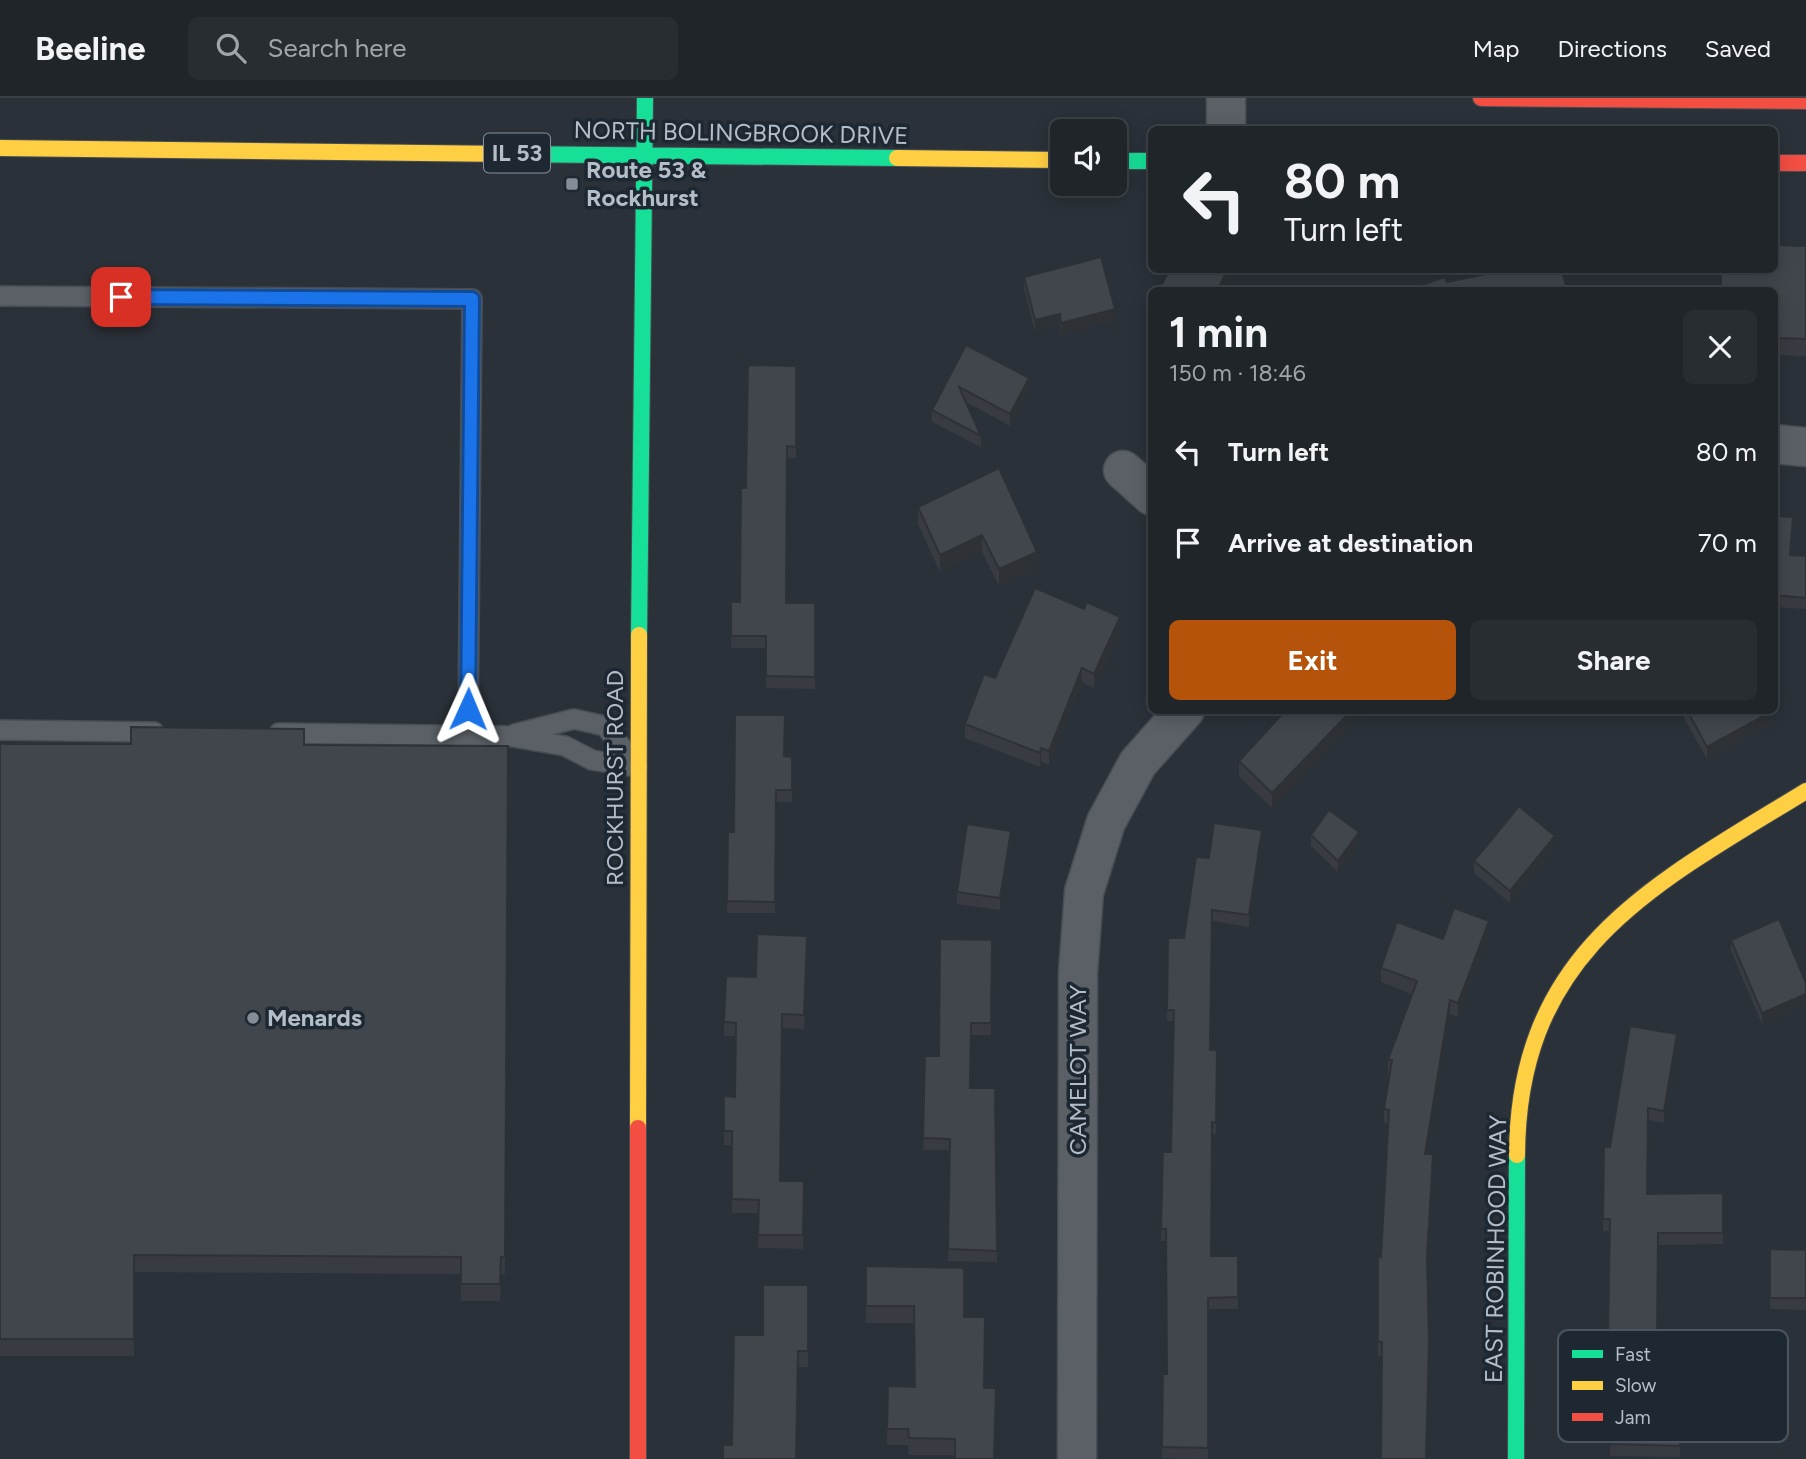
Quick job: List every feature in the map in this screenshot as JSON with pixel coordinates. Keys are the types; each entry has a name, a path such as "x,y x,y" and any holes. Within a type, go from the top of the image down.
{"street":[{"name":"ROCKHURST ROAD","path":"638,1459 638,767 645,98"},
{"path":"1226,98 1226,126"},
{"path":"1480,98 1806,101"},
{"name":"NORTH BOLINGBROOK DRIVE","path":"0,148 1050,160"},
{"path":"1127,161 1148,161"},
{"path":"1778,163 1806,163"},
{"path":"1778,444 1806,447"},
{"path":"1123,470 1148,492"},
{"name":"CAMELOT WAY","path":"1077,1459 1078,973 1084,892 1106,822 1138,763 1181,714"},
{"name":"EAST ROBINHOOD WAY","path":"1516,1459 1517,1122 1532,1049 1566,974 1605,928 1663,879 1806,792"}],"lane":[{"path":"0,296 472,299 468,736"},
{"path":"507,736 574,719 594,723 605,726 638,767"},
{"path":"0,730 180,732"},
{"path":"261,733 507,736 565,746 592,760 638,767"}],"building":[{"path":"1778,245 1806,246 1806,339 1778,338 1778,287 1721,287 1721,273 1778,273"},
{"path":"1101,257 1115,309 1061,323 1060,314 1035,320 1024,277"},
{"path":"1168,273 1226,273 1219,287 1160,287"},
{"path":"1490,273 1563,273 1566,287 1415,287 1445,277 1447,282"},
{"path":"966,345 1029,378 1010,414 959,387 981,436 932,410"},
{"path":"748,365 796,366 796,447 787,446 786,603 815,603 815,677 766,676 766,636 731,636 731,602 740,602 741,488 746,488"},
{"path":"999,468 1037,552 999,569 982,535 940,555 918,507"},
{"path":"1778,516 1793,517 1790,555 1806,556 1806,598 1778,595"},
{"path":"1035,588 1084,609 1087,602 1120,617 1094,674 1082,668 1049,751 1041,748 1040,753 965,724 984,674 995,678"},
{"path":"1282,714 1348,714 1272,793 1239,761"},
{"path":"1689,714 1767,714 1707,747"},
{"path":"735,715 785,715 784,756 792,757 792,790 776,790 775,902 727,901 728,832 734,832"},
{"name":"Menards","path":"131,727 304,729 304,745 508,746 505,1257 501,1257 500,1284 461,1284 461,1257 134,1255 134,1339 0,1339 0,744 131,744"},
{"path":"1519,806 1555,836 1510,891 1474,861"},
{"path":"1329,810 1359,832 1338,861 1311,835"},
{"path":"1214,823 1262,830 1249,915 1212,910 1210,1050 1217,1050 1216,1123 1212,1122 1211,1256 1238,1256 1238,1297 1208,1298 1208,1448 1162,1447 1163,1374 1167,1374 1166,1229 1161,1229 1163,1152 1171,1152 1174,1010 1167,1010 1168,938 1184,938 1196,857 1209,858"},
{"path":"967,824 1011,831 1000,898 957,892"},
{"path":"1454,908 1489,921 1458,1003 1450,1000 1425,1154 1433,1154 1427,1257 1429,1342 1426,1459 1381,1459 1382,1342 1378,1342 1378,1257 1381,1257 1389,1110 1384,1109 1392,1060 1388,1060 1417,981 1381,968 1397,922 1443,939"},
{"path":"1779,919 1806,983 1806,994 1762,1013 1731,940"},
{"path":"757,934 807,936 804,1015 782,1014 780,1181 804,1181 803,1235 758,1235 759,1200 732,1199 732,1131 724,1131 724,1096 735,1097 736,1023 724,1022 726,976 756,977"},
{"path":"940,939 992,940 991,1023 971,1023 970,1088 995,1088 997,1251 948,1249 950,1139 923,1138 925,1056 939,1056"},
{"path":"1630,1026 1677,1034 1664,1111 1648,1108 1647,1194 1723,1193 1723,1233 1658,1233 1657,1330 1608,1330 1610,1219 1603,1219 1604,1147 1610,1147"},
{"path":"1770,1249 1806,1250 1806,1298 1770,1298"},
{"path":"866,1266 964,1268 964,1317 985,1317 984,1388 996,1388 994,1459 955,1459 955,1439 909,1438 908,1429 887,1429 888,1386 915,1387 914,1306 866,1306"},
{"path":"763,1285 808,1285 808,1351 798,1351 796,1459 723,1459 723,1445 732,1445 734,1335 763,1335"},
{"path":"1610,1442 1680,1442 1680,1446"}],"traffic: fast":[{"path":"639,635 645,98"},
{"path":"508,154 897,158"},
{"path":"1127,161 1148,161"},
{"path":"1516,1459 1517,1155"}],"traffic: slow":[{"path":"0,148 508,154"},
{"path":"897,158 1050,160"},
{"path":"638,1128 639,635"},
{"path":"1517,1155 1523,1084 1541,1025 1569,975 1604,931 1648,893 1696,859 1806,791"}],"traffic: jam":[{"path":"1481,98 1806,101"},
{"path":"1778,163 1806,163"},
{"path":"638,1128 638,1459"}],"place":[{"name":"Route 53 & Rockhurst","path":"572,184"},
{"name":"Menards","path":"253,1018"}],"route":[{"path":"121,297 472,299 468,709"}]}
